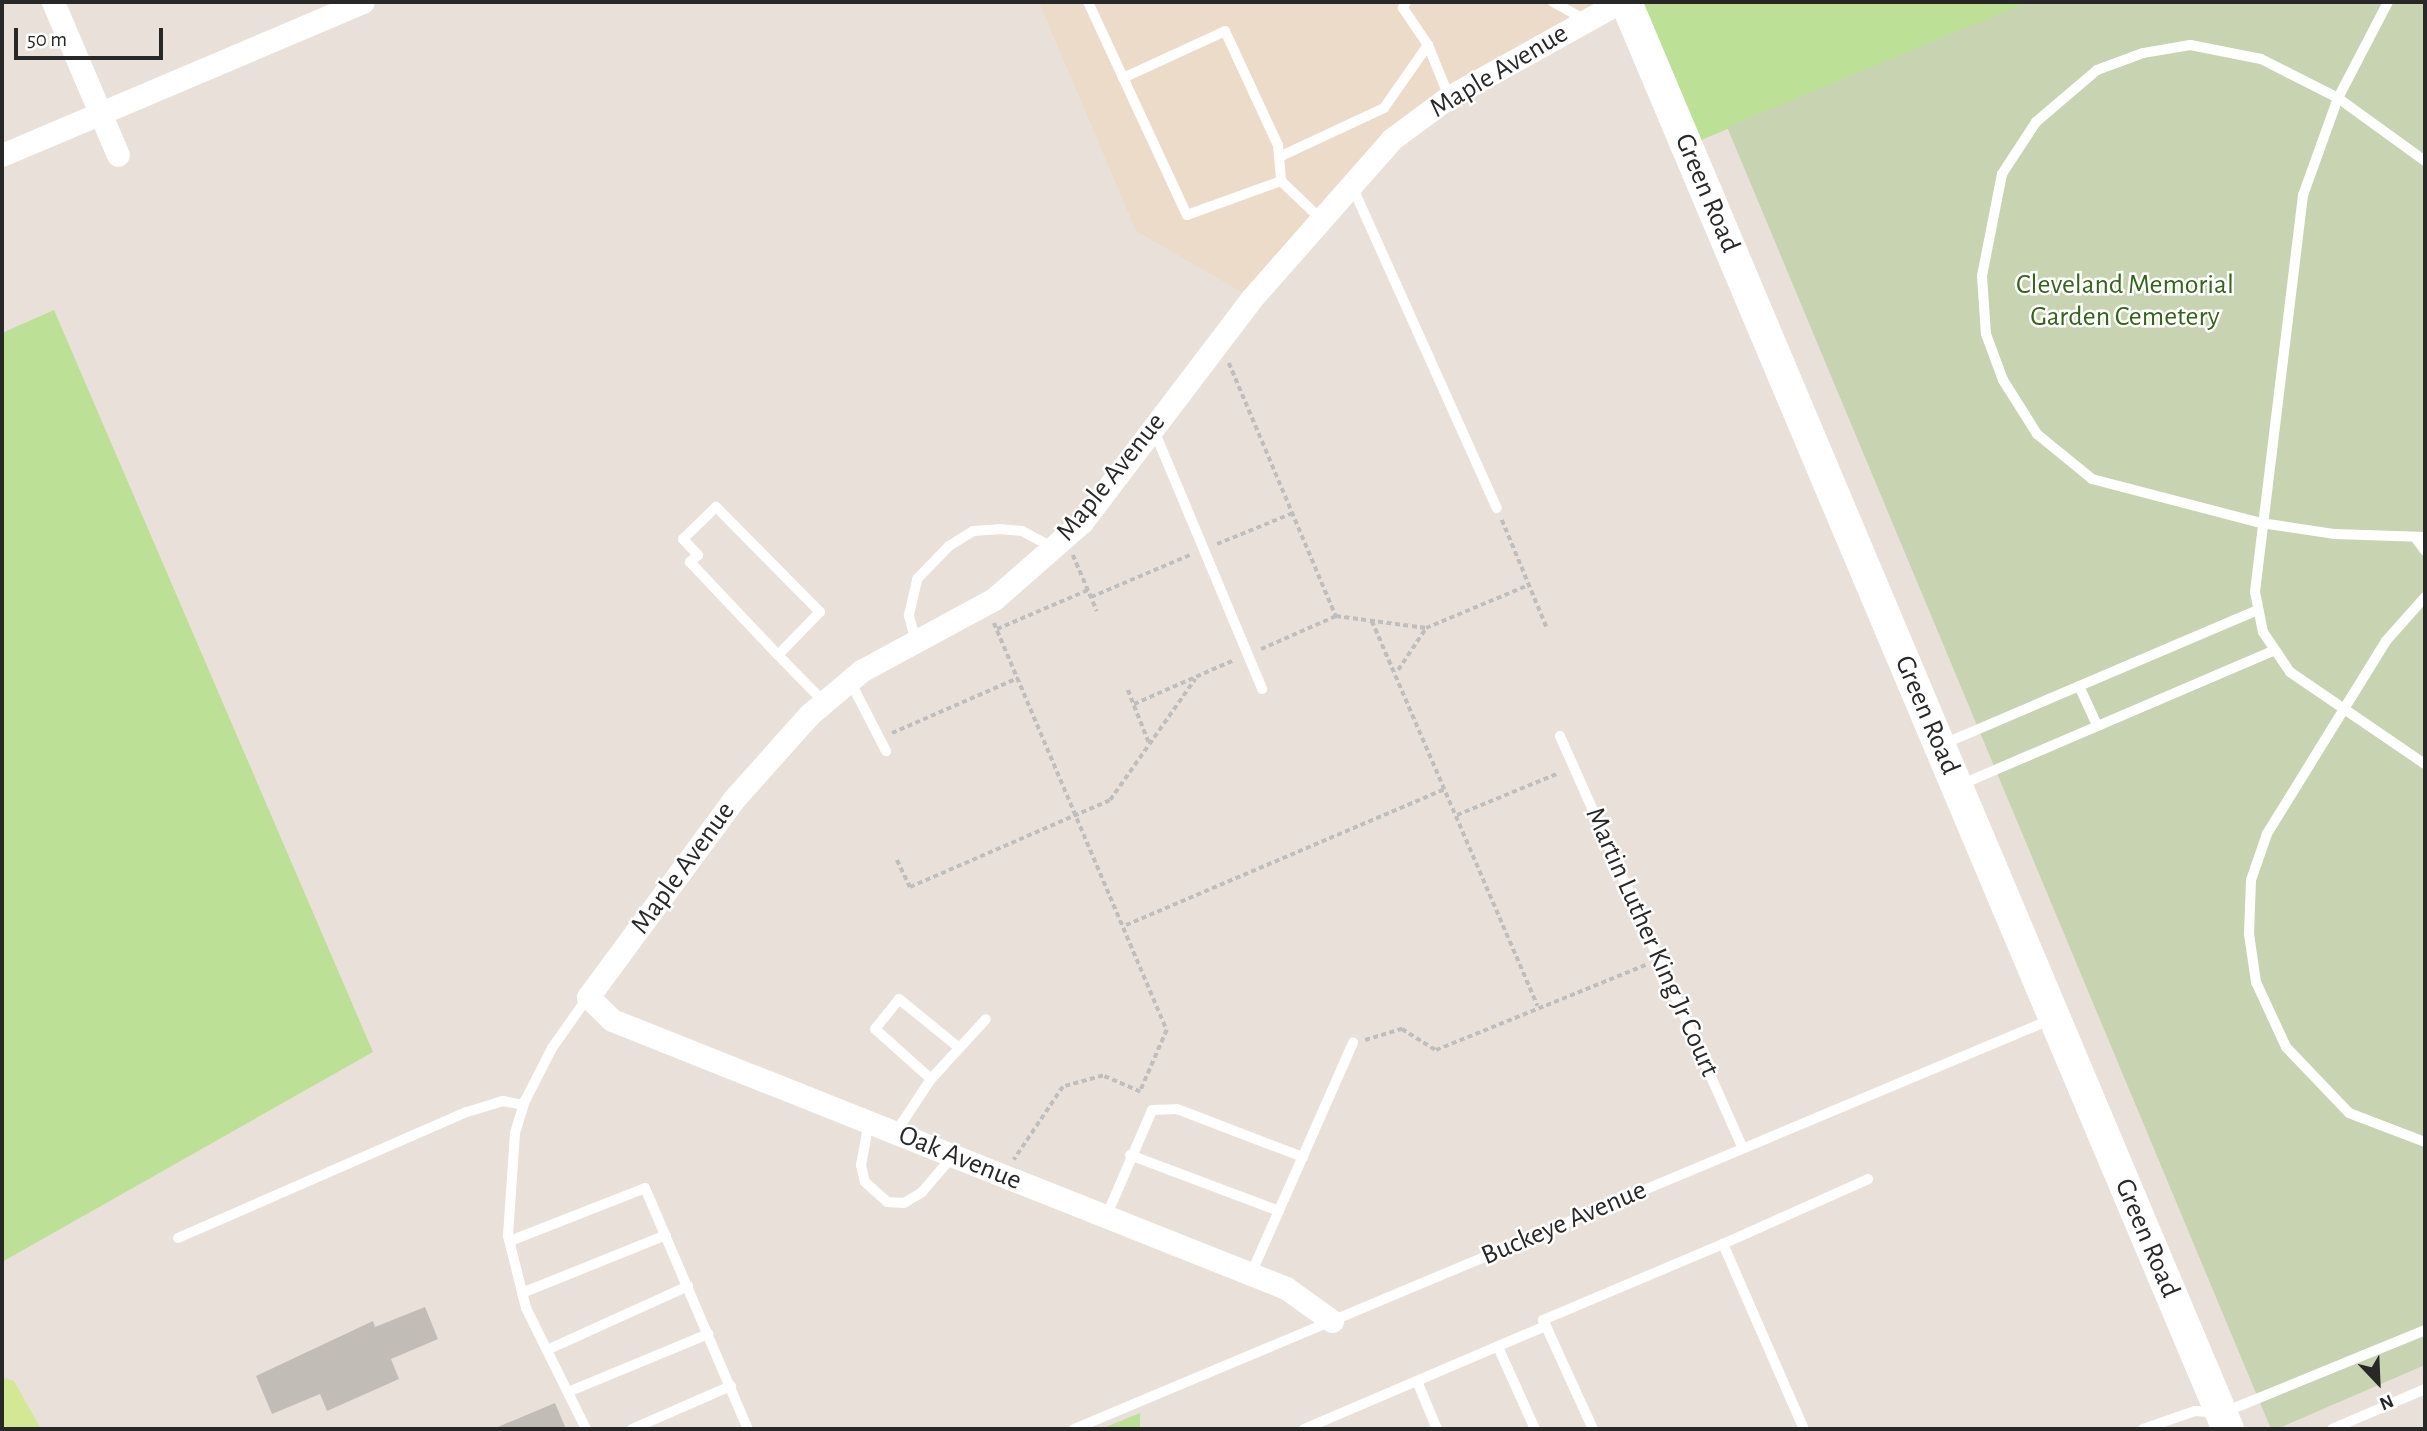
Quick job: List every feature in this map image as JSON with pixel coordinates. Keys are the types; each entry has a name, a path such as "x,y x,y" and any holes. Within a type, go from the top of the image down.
{"main road":[{"name":"Green Road","path":"1626,2 2225,1421"}],"street":[{"path":"54,2 118,155"},
{"path":"2,155 363,2"},
{"name":"Maple Avenue","path":"588,997 733,800 824,702 850,681 986,604 1060,542 1319,217 1392,139 1449,97 1620,2"},
{"name":"Oak Avenue","path":"588,997 612,1020 1286,1288 1332,1321"}],"lane":[{"path":"1088,2 1187,215 1281,181"},
{"path":"1406,2 1403,8 1428,45 1449,97"},
{"path":"1553,2 1585,20"},
{"path":"2388,2 2338,98 2294,240 2282,403 2261,523 2257,610 2273,652 2344,713 2425,764"},
{"path":"1123,78 1225,31 1279,157 1281,181 1319,217"},
{"path":"1279,157 1384,108 1428,45"},
{"path":"2425,161 2338,98 2281,68 2229,51 2190,45 2120,60 2075,86 2036,122 2002,174 1985,249 1983,305 1994,358 2019,408 2055,452 2113,488 2261,523 2420,537 2425,551"},
{"path":"1351,184 1497,508"},
{"path":"1153,428 1262,689"},
{"path":"778,655 820,612 716,507 683,539 698,555 690,562 778,655 824,702"},
{"path":"916,642 909,615 917,579 949,547 973,531 999,528 1022,531 1060,542"},
{"path":"2425,597 2386,641 2344,713 2295,782 2250,880 2256,982 2286,1047 2349,1113 2425,1142"},
{"path":"1940,746 2257,610"},
{"path":"1958,786 2273,652"},
{"path":"850,681 886,751"},
{"path":"2079,686 2097,725"},
{"name":"Martin Luther King Jr Court","path":"1560,736 1743,1148"},
{"path":"586,1429 522,1293 510,1241 515,1133 523,1105 552,1048 588,997"},
{"path":"931,1079 875,1029 899,999 958,1047"},
{"name":"Buckeye Avenue","path":"1074,1429 2054,1018"},
{"path":"896,1132 931,1079 986,1019"},
{"path":"1251,1274 1353,1043"},
{"path":"178,1238 467,1112 503,1101 523,1105"},
{"path":"1106,1217 1130,1154 1152,1110 1177,1109 1303,1157"},
{"path":"869,1122 863,1174 872,1192 887,1202 904,1203 922,1192 953,1156"},
{"path":"1130,1154 1279,1211"},
{"path":"1593,1429 1543,1320 1868,1179"},
{"path":"510,1241 642,1185 748,1429"},
{"path":"522,1293 666,1235"},
{"path":"1723,1244 1804,1429"},
{"path":"547,1350 688,1286"},
{"path":"1304,1429 1319,1426 1546,1326"},
{"path":"2143,1429 2195,1411 2225,1421 2425,1330"},
{"path":"568,1392 708,1335"},
{"path":"1498,1347 1535,1429"},
{"path":"1417,1381 1437,1429"},
{"path":"632,1429 731,1386"},
{"path":"2332,1429 2425,1389"}],"path":[{"path":"1219,341 1336,616 1426,628 1529,585"},
{"path":"1497,508 1547,628"},
{"path":"1060,542 1097,611"},
{"path":"997,629 1088,590"},
{"path":"986,604 1126,925 1167,1030 1140,1092 1102,1076 1063,1087 1003,1176"},
{"path":"1372,621 1397,671 1538,1006"},
{"path":"1397,671 1426,628"},
{"path":"897,860 910,887 1110,800 1196,677"},
{"path":"879,738 1018,678"},
{"path":"1128,690 1150,744"},
{"path":"1457,815 1574,766"},
{"path":"1126,925 1445,789"},
{"path":"1353,1043 1402,1029 1437,1050 1538,1006 1659,959"}],"shaded area":[{"path":"1039,2 1620,2 1449,97 1252,298 1136,231"}],"green space":[{"path":"1626,2 2031,2 1687,146"},
{"name":"Cleveland Memorial Garden Cemetery","path":"2028,2 2425,2 2425,1365 2277,1429 2271,1429 1727,127"},
{"path":"54,310 373,1052 2,1262 2,333"},
{"path":"2,1377 14,1381 41,1429 2,1429"},
{"path":"1140,1413 1140,1429 1101,1429"}],"building":[{"path":"425,1307 438,1339 391,1359 399,1379 327,1411 320,1394 272,1414 256,1376 373,1321 375,1327"},
{"path":"555,1403 566,1429 493,1429"}]}
